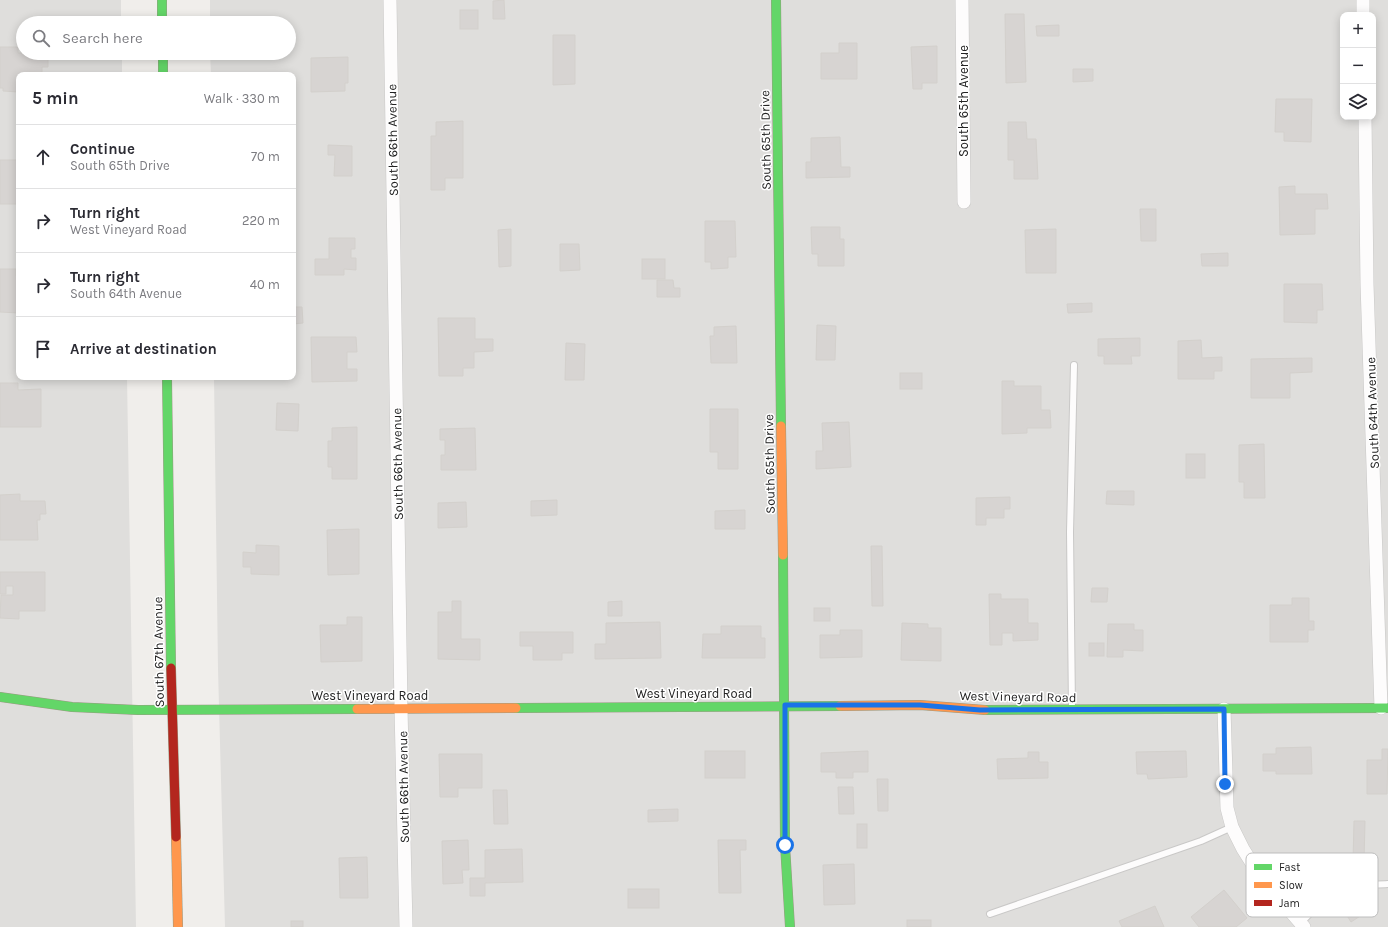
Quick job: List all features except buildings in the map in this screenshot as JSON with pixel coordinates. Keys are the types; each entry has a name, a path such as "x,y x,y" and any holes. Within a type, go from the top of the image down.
{"street":[{"path":"162,0 162,16"},
{"name":"South 66th Avenue","path":"390,0 401,708 406,927"},
{"name":"South 65th Drive","path":"776,0 785,705 785,845 790,927"},
{"name":"South 65th Avenue","path":"962,0 964,202"},
{"path":"1363,0 1363,12"},
{"path":"162,60 163,72"},
{"name":"South 64th Avenue","path":"1365,120 1368,292 1384,708"},
{"name":"South 67th Avenue","path":"167,380 172,710 178,927"},
{"name":"West Vineyard Road","path":"0,698 72,707 138,710 785,705 920,705 980,710 1384,708"},
{"path":"1224,709 1227,808 1232,827 1246,854"},
{"path":"1293,917 1300,926"}],"lane":[{"path":"1072,710 1070,525 1074,365"},
{"path":"990,914 1201,841 1232,827"},
{"path":"1378,884 1388,884"},
{"path":"1300,926 1307,917"}],"shaded area":[{"path":"0,0 121,0 121,16 16,16 16,60 122,60 122,72 16,72 16,380 127,380 136,927 0,927"},
{"path":"210,0 1388,0 1388,927 225,927 218,669 214,380 296,380 296,72 211,72 210,60 296,60 296,16 210,16"}],"traffic: fast":[{"path":"162,0 162,16"},
{"path":"776,0 781,426"},
{"path":"163,60 163,72"},
{"path":"167,380 171,668"},
{"path":"783,555 785,845 790,927"},
{"path":"0,697 72,707 138,710 357,709"},
{"path":"516,708 840,706"},
{"path":"985,710 1388,708"}],"traffic: slow":[{"path":"781,426 783,555"},
{"path":"840,706 920,705 985,710"},
{"path":"357,709 516,708"},
{"path":"176,837 178,927"}],"traffic: jam":[{"path":"171,668 176,837"}],"route":[{"path":"785,845 785,705 920,705 980,710 1224,709 1225,784"}]}
